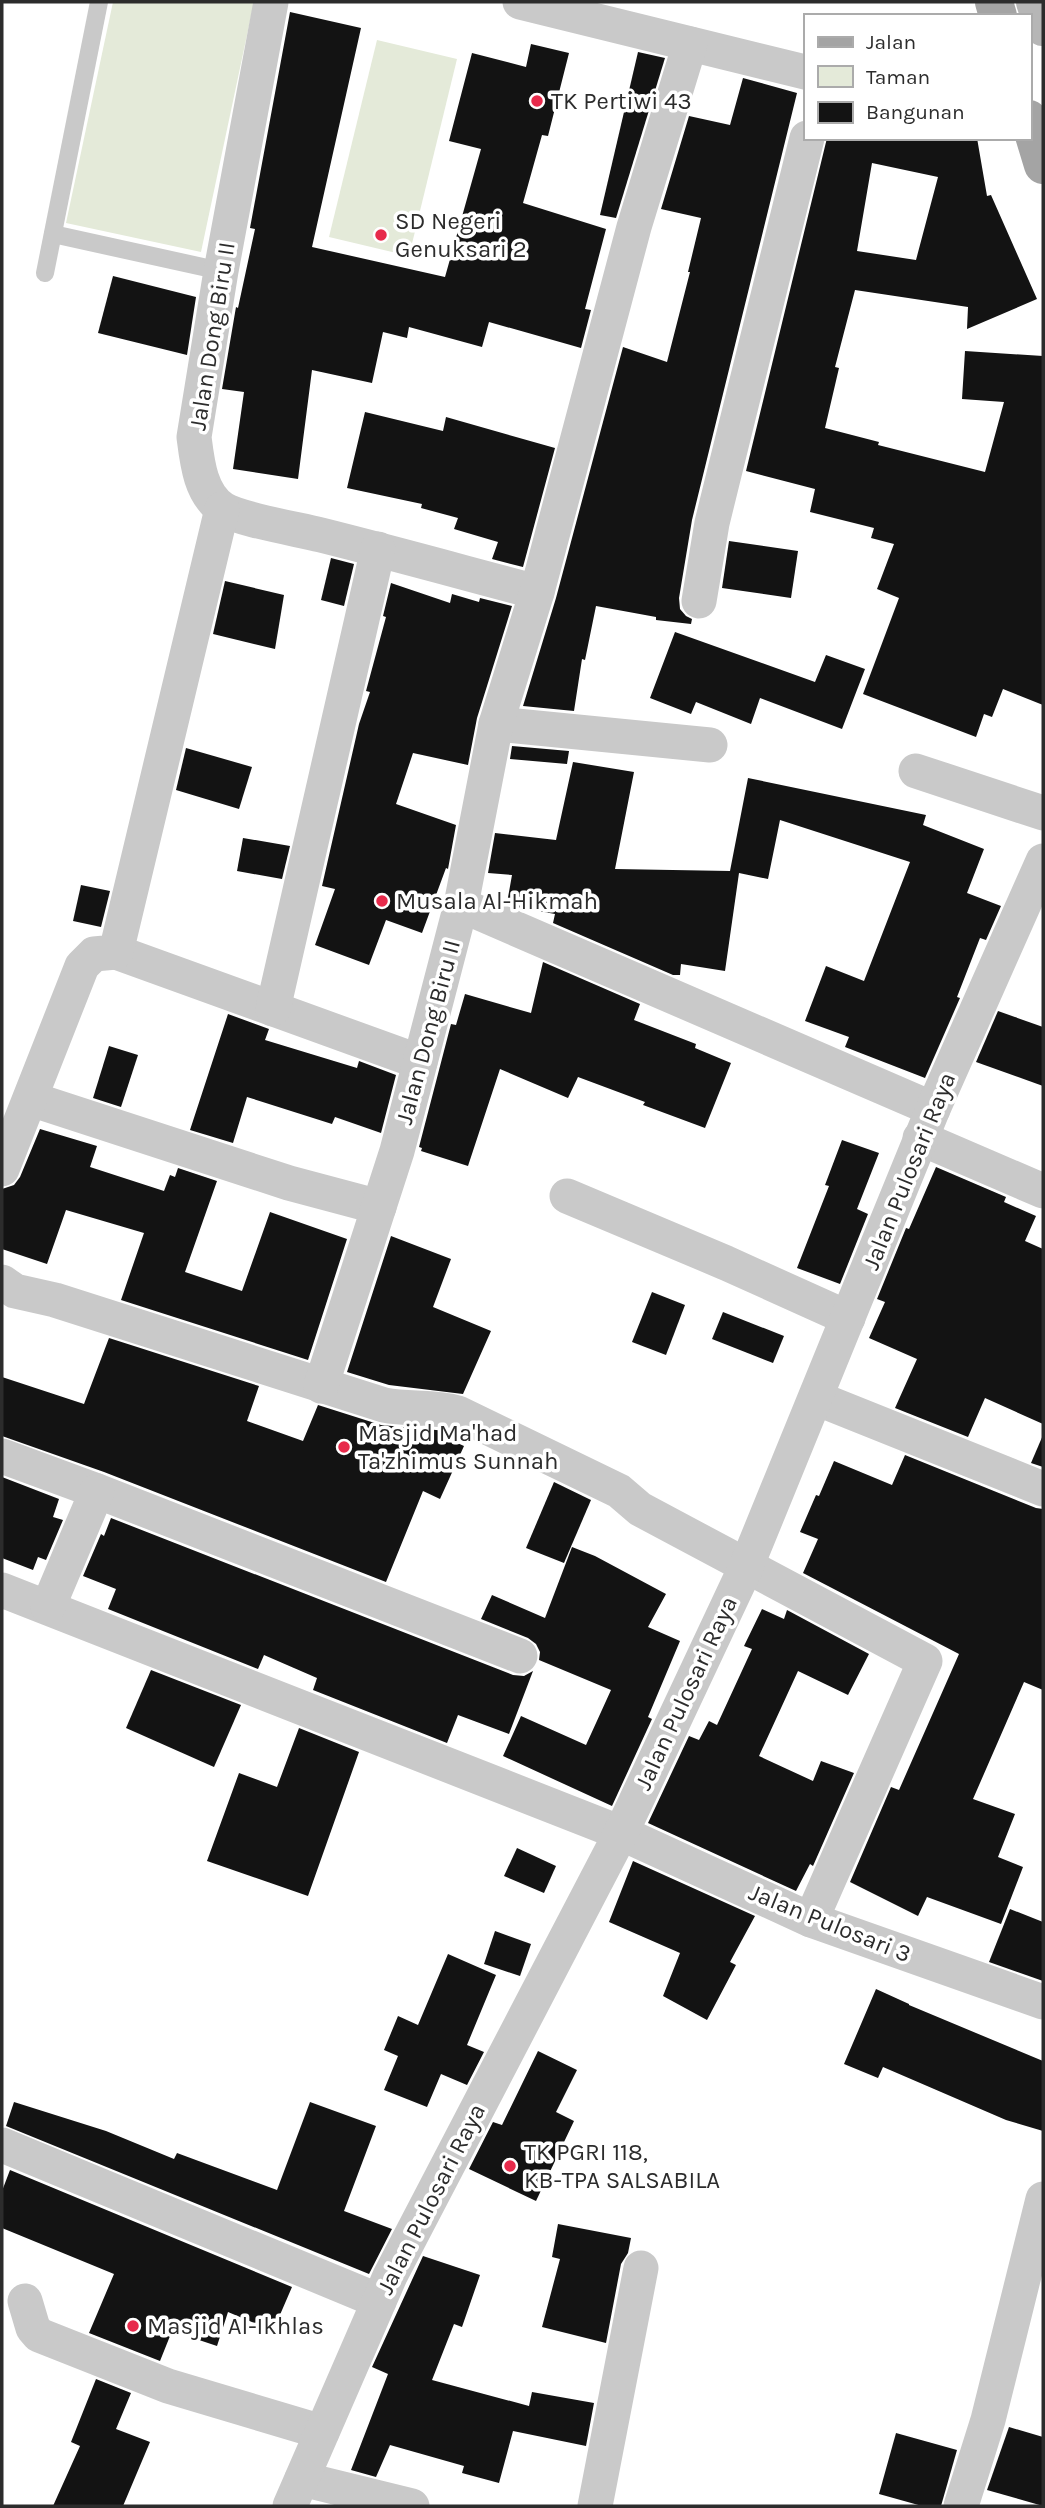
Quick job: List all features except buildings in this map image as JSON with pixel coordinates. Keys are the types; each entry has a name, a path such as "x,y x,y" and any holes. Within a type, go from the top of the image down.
{"main road":[{"path":"1035,2 1043,27"},
{"path":"1031,126 1043,166"}],"street":[{"name":"Jalan Dong Biru II","path":"222,509 204,487 197,464 194,437 221,271 271,2"},
{"path":"520,2 804,72"},
{"name":"Jalan Dong Biru II","path":"321,1386 397,1151 461,905 496,724 537,592 634,228 690,44"},
{"path":"699,601 712,523 807,140"},
{"path":"116,952 222,509 537,592"},
{"path":"273,1009 378,549"},
{"path":"496,724 710,745"},
{"path":"916,771 1043,813"},
{"name":"Jalan Pulosari Raya","path":"296,2492 379,2301 621,1833 746,1567 927,1124 1043,861"},
{"path":"461,905 927,1124 1043,1191"},
{"path":"2,1169 82,966 94,954 116,952 421,1062"},
{"path":"31,1099 289,1183 379,1207"},
{"path":"567,1196 848,1318"},
{"path":"2,1282 15,1291 55,1300 384,1405 398,1408 439,1408 458,1413 619,1492 640,1509 925,1661 811,1920"},
{"path":"816,1398 1043,1489"},
{"path":"2,1457 97,1491 520,1656"},
{"path":"48,1607 97,1491"},
{"name":"Jalan Pulosari 3","path":"2,1590 621,1833 811,1920 1043,2002"},
{"path":"2,2145 379,2301"},
{"path":"961,2506 988,2420 1043,2199"},
{"path":"594,2506 641,2268"},
{"path":"24,2301 33,2328 39,2334 168,2386 322,2432"},
{"path":"296,2492 412,2506"}],"lane":[{"path":"45,273 99,2"},
{"path":"53,234 221,271"}],"green space":[{"path":"113,2 254,2 201,252 66,223"},
{"path":"377,40 457,59 409,256 329,237"}],"place":[{"name":"TK Pertiwi 43","path":"537,101"},
{"name":"SD Negeri Genuksari 2","path":"381,235"},
{"name":"Musala Al-Hikmah","path":"382,901"},
{"name":"Masjid Ma'had Ta'zhimus Sunnah","path":"344,1447"},
{"name":"TK PGRI 118, KB-TPA SALSABILA","path":"510,2166"},
{"name":"Masjid Al-Ikhlas","path":"133,2326"}]}
